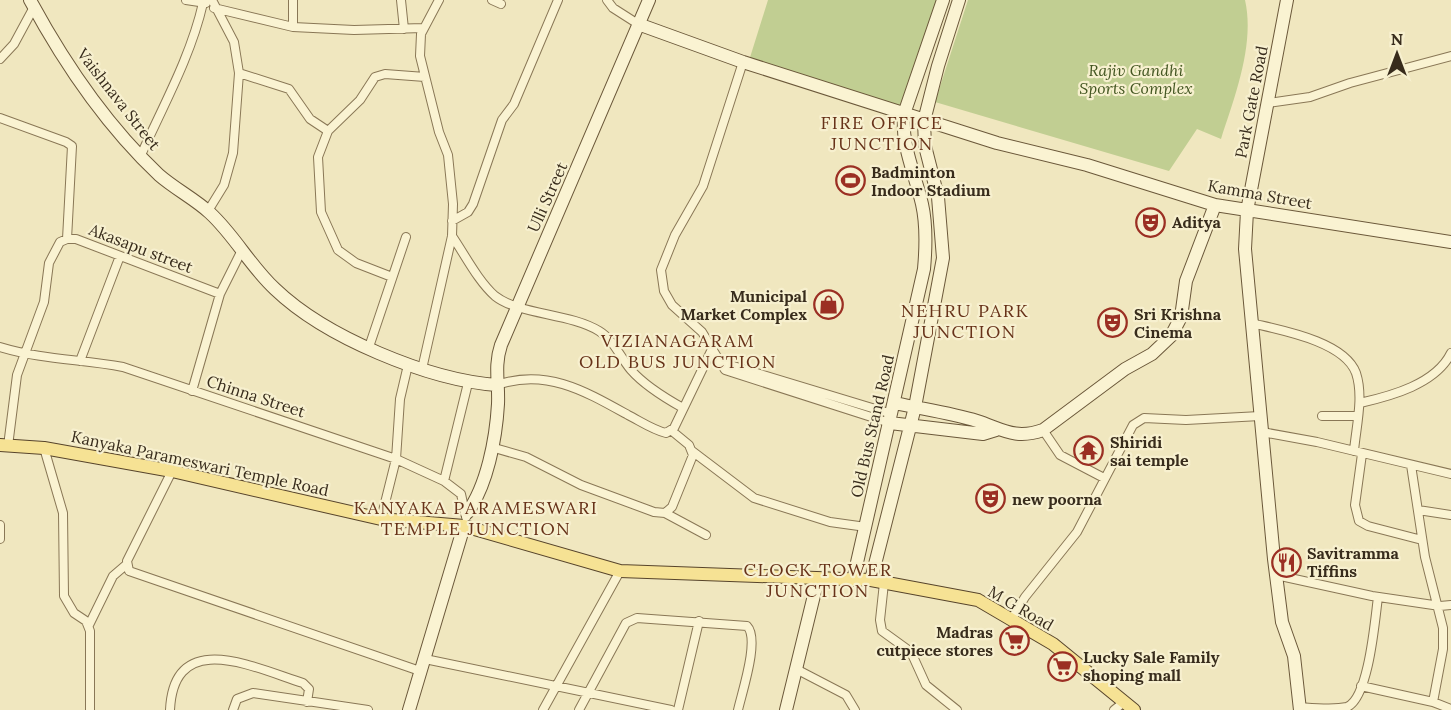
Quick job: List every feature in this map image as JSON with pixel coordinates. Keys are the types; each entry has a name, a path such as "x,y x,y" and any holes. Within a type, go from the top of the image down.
{"main road":[{"name":"Kanyaka Parameswari Temple Road","path":"4,445 44,448 171,471 381,519 464,526 620,571"},
{"name":"M G Road","path":"620,571 854,580 978,600 1053,644 1129,706"}],"street":[{"path":"186,0 210,4 293,27 423,28"},
{"path":"293,0 293,27"},
{"path":"401,0 404,28"},
{"path":"422,369 452,236 450,168 425,77 420,44 423,28 439,0"},
{"path":"492,0 501,4"},
{"path":"452,221 468,212 473,204 502,120 514,104 558,0"},
{"path":"607,0 613,8 638,24"},
{"name":"Ulli Street","path":"466,513 478,498 491,447 498,404 496,359 516,305 649,0"},
{"name":"Old Bus Stand Road","path":"854,580 924,269 926,242 922,204 904,141 904,114 943,0"},
{"path":"957,710 926,686 911,652 882,631 877,582 915,407 943,258 938,197 925,146 924,121 938,66 959,0"},
{"name":"Park Gate Road","path":"1287,0 1247,211 1245,249 1276,575 1282,622 1294,656 1300,708"},
{"path":"0,59 20,35 32,4"},
{"name":"Vaishnava Street","path":"32,4 49,34 114,125 160,176 208,211 258,272 284,297 307,314 369,347 408,364 468,383 497,385"},
{"path":"208,211 224,185 233,153 238,73 234,42 210,4"},
{"path":"141,155 210,4"},
{"name":"Kamma Street","path":"638,24 743,62 924,121 1068,162 1086,165 1215,205 1451,242"},
{"path":"1268,103 1310,97 1350,83 1451,56"},
{"path":"743,62 703,186 675,235 661,270 664,291 672,305 702,332 725,370 733,374 893,413 909,427 983,435 996,430"},
{"path":"238,73 289,89 310,119 328,131"},
{"path":"392,277 348,258 338,250 328,230 318,198 318,157 328,131 360,100 373,80 380,74 425,77"},
{"path":"0,118 72,146 67,238"},
{"path":"893,413 915,407 978,421 996,430 1028,436 1043,430 1125,369 1152,354 1171,336 1181,317 1186,281 1215,205"},
{"path":"452,236 492,293 516,305 567,318 601,332 610,340 632,371 659,394 683,408"},
{"path":"369,347 406,237"},
{"name":"Akasapu street","path":"4,445 24,353 44,302 49,263 60,242 67,238 220,294"},
{"path":"192,391 220,294 242,250"},
{"path":"80,362 120,256"},
{"path":"1251,323 1317,342 1341,355 1356,374 1360,403 1357,416 1358,453 1355,505 1359,521 1368,526 1422,540"},
{"name":"Chinna Street","path":"0,347 24,353 123,367 396,459 444,481 461,494 466,513"},
{"path":"672,431 713,347"},
{"path":"1360,403 1390,396 1420,382 1446,365 1451,353"},
{"path":"381,519 396,459 400,399 408,364"},
{"path":"497,385 537,377 558,382 611,405 661,432 672,431 689,445 692,451 754,498 830,522 866,527"},
{"path":"444,481 468,383"},
{"path":"1011,620 1025,597 1077,532 1129,430 1138,421 1144,418 1186,420 1260,416"},
{"path":"1322,416 1357,416"},
{"path":"1043,430 1060,455 1104,478"},
{"path":"1262,432 1451,474"},
{"path":"491,447 526,457 581,484 654,512 665,513 706,535"},
{"path":"44,448 63,513 64,596 74,613 89,625"},
{"path":"665,513 672,507 692,461 692,451"},
{"path":"1411,465 1422,540 1440,606 1443,649 1433,702"},
{"path":"90,710 91,637 89,625 113,576 126,564 171,471"},
{"path":"1418,510 1451,515"},
{"path":"409,710 466,513"},
{"path":"0,525 0,539"},
{"path":"126,564 133,574 422,665 554,687 671,710"},
{"path":"543,710 620,571"},
{"path":"1276,575 1378,597 1440,606 1451,605"},
{"path":"786,710 818,579"},
{"path":"1300,708 1338,709 1349,706 1361,686 1369,661 1378,597"},
{"path":"579,710 628,620 699,621 739,624 750,629 753,644 738,710"},
{"path":"678,710 699,621"},
{"path":"171,710 175,682 183,669 204,659 215,658 238,662 303,683 309,689 307,702"},
{"path":"796,669 846,696 855,710"},
{"path":"1361,686 1433,702 1451,709"},
{"path":"233,710 237,699 246,693 368,710"},
{"path":"1114,710 1129,706"}],"green space":[{"path":"768,0 940,0 903,116 747,67"},
{"name":"Rajiv Gandhi Sports Complex","path":"968,0 1245,0 1247,34 1242,70 1221,139 1197,129 1169,171 935,102"}],"place":[{"name":"Badminton Indoor Stadium","path":"850,181"},
{"name":"Aditya","path":"1151,222"},
{"name":"Municipal Market Complex","path":"828,305"},
{"name":"Sri Krishna Cinema","path":"1113,323"},
{"name":"Shiridi sai temple","path":"1089,451"},
{"name":"new poorna","path":"991,499"},
{"name":"Savitramma Tiffins","path":"1286,562"},
{"name":"Madras cutpiece stores","path":"1014,641"},
{"name":"Lucky Sale Family shoping mall","path":"1062,666"}],"district":[{"name":"FIRE OFFICE JUNCTION","path":"882,132"},
{"name":"NEHRU PARK JUNCTION","path":"965,320"},
{"name":"VIZIANAGARAM OLD BUS JUNCTION","path":"678,350"},
{"name":"KANYAKA PARAMESWARI TEMPLE JUNCTION","path":"476,517"},
{"name":"CLOCK TOWER JUNCTION","path":"818,579"}]}
